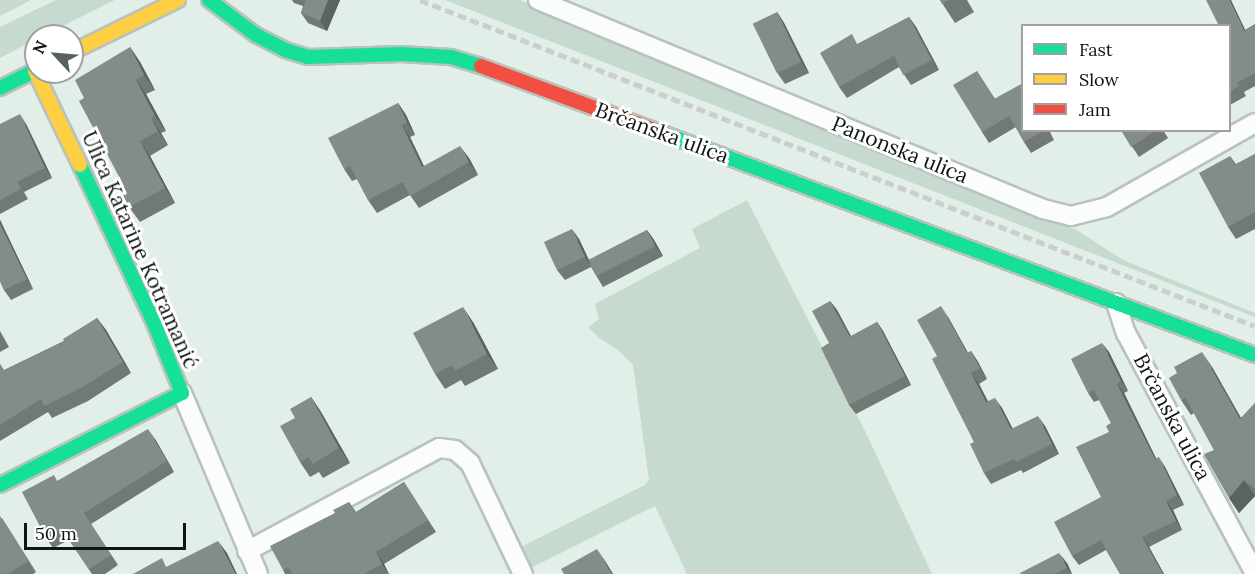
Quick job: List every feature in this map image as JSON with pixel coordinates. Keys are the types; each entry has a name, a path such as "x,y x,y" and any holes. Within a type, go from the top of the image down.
{"street":[{"path":"84,46 178,0"},
{"name":"Brčanska ulica","path":"209,0 256,35 285,50 308,57 401,54 451,57 483,66 1255,355"},
{"name":"Panonska ulica","path":"538,0 1043,209 1071,216 1107,207 1255,123"},
{"path":"0,88 24,76"},
{"name":"Ulica Katarine Kotramanić","path":"0,485 182,393 154,323 41,84"},
{"name":"Brčanska ulica","path":"1116,303 1126,333 1255,574"},
{"path":"182,393 258,574"},
{"path":"247,551 439,448 455,450 470,463 523,574"}],"green space":[{"path":"0,0 31,0 0,16"},
{"path":"56,0 115,0 67,24 24,24 24,45 0,58 0,27"},
{"path":"445,0 520,0 1075,229 1123,260 1255,313 1255,317"},
{"path":"747,200 866,433 932,574 687,574 655,506 529,569 519,548 645,485 649,480 633,365 588,327 599,319 595,304 700,248 692,229"}],"building":[{"path":"306,0 328,0 320,21 301,13"},
{"path":"1206,0 1229,0 1244,31 1255,25 1255,73 1237,83 1239,86 1231,91 1231,24 1218,24"},
{"path":"777,12 801,61 777,73 753,24"},
{"path":"909,17 932,60 903,75 894,56 839,87 820,53 852,34 857,44"},
{"path":"130,47 144,75 136,80 155,116 151,118 158,131 140,141 165,188 129,207 119,188 124,186 79,101 84,98 77,84 84,84 84,75"},
{"path":"977,71 994,99 1021,84 1021,132 1042,132 1024,142 1009,116 982,132 953,85"},
{"path":"398,103 407,122 402,125 422,167 460,146 469,162 410,196 403,182 368,200 350,166 344,169 328,138"},
{"path":"20,114 45,168 17,182 21,189 0,200 0,124"},
{"path":"1122,132 1154,132 1131,147"},
{"path":"1255,154 1255,212 1228,227 1199,173 1230,156 1235,165"},
{"path":"0,224 27,279 4,290 0,281"},
{"path":"572,229 585,257 557,270 544,242"},
{"path":"647,230 655,246 596,276 588,260"},
{"path":"830,301 850,337 877,322 905,376 849,405 821,348 829,343 812,311"},
{"path":"941,306 967,353 971,351 980,368 971,373 986,402 995,398 1011,429 1038,416 1052,444 1016,462 1014,459 984,473 970,444 974,442 932,359 937,356 917,320"},
{"path":"463,307 487,354 455,371 452,365 435,374 413,333"},
{"path":"97,318 123,362 79,389 44,406 41,399 0,425 0,365 4,371 64,341 63,339"},
{"path":"1102,343 1121,381 1117,384 1155,459 1159,457 1177,495 1166,501 1176,521 1142,537 1163,574 1120,574 1101,540 1072,556 1054,522 1101,497 1076,447 1109,432 1106,426 1111,423 1094,390 1088,393 1071,359"},
{"path":"1202,352 1240,419 1255,403 1255,489 1244,480 1229,498 1204,454 1214,450 1185,397 1181,400 1169,378 1177,373 1174,367"},
{"path":"311,397 339,448 313,464 309,457 300,462 280,426 295,418 290,409"},
{"path":"148,429 167,461 84,513 111,555 89,569 62,529 46,538 22,492 54,475 57,481"},
{"path":"404,482 428,520 376,552 382,564 364,574 293,574 288,567 283,570 270,546 335,513 333,510 349,502 355,513"},
{"path":"0,516 29,561 8,574 0,574"},
{"path":"218,541 235,574 133,574 162,558 166,567"},
{"path":"597,549 611,574 564,574 561,569"},
{"path":"1059,553 1067,568 1055,574 1020,573"}],"railway":[{"path":"420,0 1255,326"}],"traffic: fast":[{"path":"209,0 256,35 285,50 308,57 401,54 451,57 481,66"},
{"path":"0,88 24,76"},
{"path":"665,134 1255,355"},
{"path":"0,485 182,393 154,323 80,165"}],"traffic: slow":[{"path":"84,46 178,0"},
{"path":"41,84 80,165"}],"traffic: jam":[{"path":"481,66 665,134"}]}
